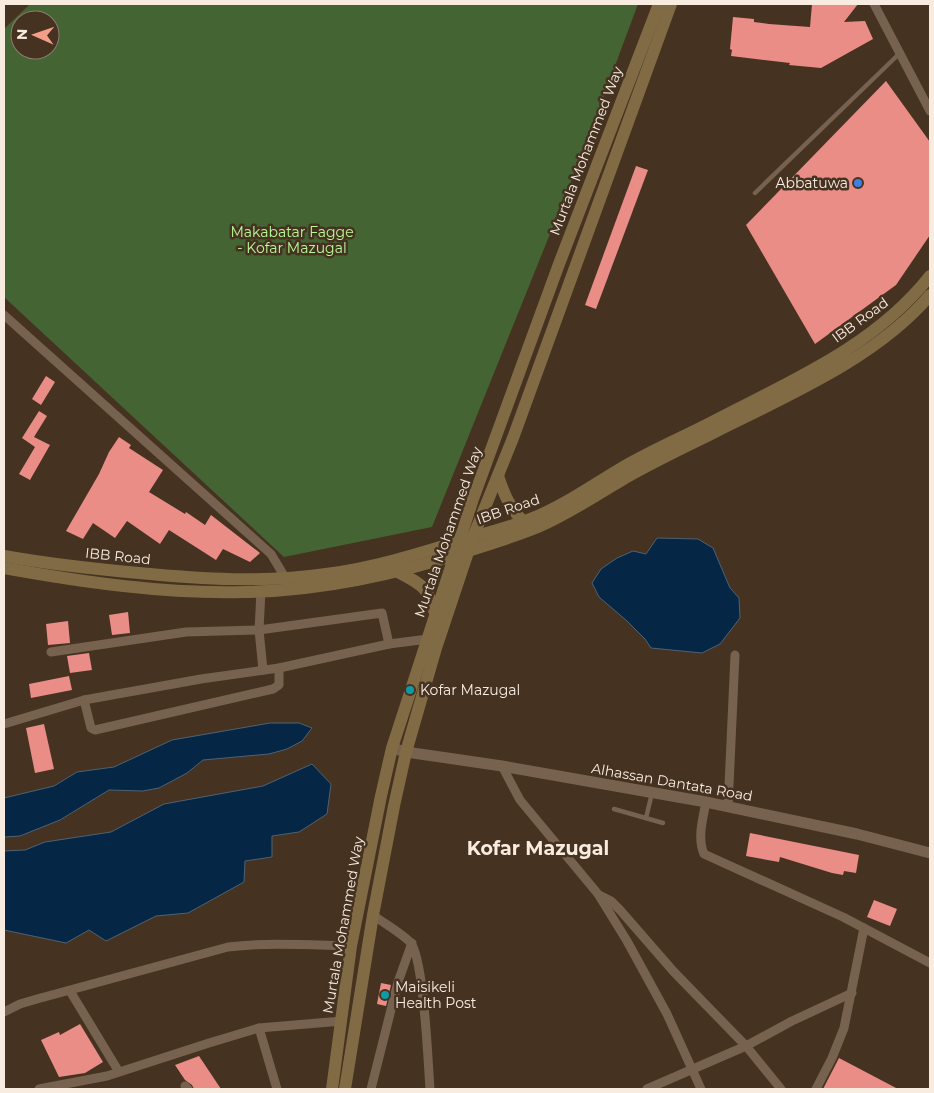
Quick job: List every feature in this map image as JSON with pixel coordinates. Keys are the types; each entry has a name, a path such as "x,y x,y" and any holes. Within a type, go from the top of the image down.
{"main road":[{"name":"Murtala Mohammed Way","path":"332,1089 351,946 392,748 506,407 609,131 659,4"},
{"name":"Murtala Mohammed Way","path":"345,1089 373,915 394,806 406,752 436,648 473,537 498,476 624,137 671,4"},
{"path":"609,131 624,137"},
{"name":"IBB Road","path":"4,556 81,568 242,580 286,579 328,574 427,552 524,522 566,501 634,461 806,373 865,339 899,311 930,276"},
{"name":"IBB Road","path":"4,568 111,584 209,592 261,591 326,585 398,572 456,555 540,526 627,477 809,384 886,337 930,295"},
{"path":"498,476 505,498 524,522"},
{"path":"398,572 421,584 426,590 436,616"}],"street":[{"path":"874,4 930,111"},
{"path":"4,315 271,554 286,579"},
{"path":"261,591 260,630 263,670"},
{"path":"50,652 186,632 260,630 382,613 389,644"},
{"path":"4,724 84,700 279,668 389,644 428,639"},
{"path":"728,807 735,656"},
{"path":"84,700 91,728 94,730 274,689 279,685 279,668"},
{"name":"Alhassan Dantata Road","path":"392,748 406,752 502,766 706,802 857,834 930,853"},
{"path":"502,766 520,800 598,894 627,941 666,1014 701,1089"},
{"path":"706,802 700,836 700,846 704,854 844,917 930,963"},
{"path":"598,894 616,905 674,972 746,1046 781,1089"},
{"path":"373,915 412,943 423,992 430,1089"},
{"path":"816,1089 832,1058 844,1028 864,928"},
{"path":"371,1089 398,982 412,943"},
{"path":"4,1012 20,1004 228,947 253,944 351,946"},
{"path":"70,991 119,1072"},
{"path":"647,1089 746,1046 792,1021 852,993"},
{"path":"39,1089 107,1076 260,1028 342,1021"},
{"path":"260,1028 277,1089"}],"lane":[{"path":"755,193 900,53"},
{"path":"646,818 652,793"},
{"path":"614,809 663,823"}],"green space":[{"name":"Makabatar Fagge - Kofar Mazugal","path":"30,4 638,4 583,152 432,527 284,557 4,297 4,29 10,23 10,60 60,60 60,10 24,10"}],"water":[{"path":"657,538 698,539 713,548 730,588 739,598 740,618 720,644 702,653 651,648 627,621 599,597 592,583 601,569 617,558 633,551 646,554"},
{"path":"270,723 299,723 312,728 302,741 287,749 269,754 203,760 187,773 159,788 143,791 109,790 60,820 20,836 4,837 4,798 54,786 77,772 114,767 172,740"},
{"path":"312,764 331,784 327,814 299,832 272,836 272,857 245,861 244,882 188,913 156,916 106,941 89,930 66,943 4,930 4,851 25,850 45,842 111,832 164,804 263,786"}],"building":[{"path":"812,4 858,4 844,22 865,21 873,39 821,68 731,56 733,17 754,19 754,22 769,24 810,27"},
{"name":"Abbatuwa","path":"886,81 930,142 930,235 896,285 815,344 746,225"},
{"path":"636,166 648,170 596,309 585,305"},
{"path":"46,376 55,382 41,405 32,399"},
{"path":"39,411 47,416 34,437 50,445 30,480 19,474 35,447 22,438"},
{"path":"119,437 131,445 129,448 163,470 149,492 185,514 186,512 205,525 211,515 260,553 250,562 223,549 216,560 169,530 160,544 127,521 115,538 93,523 83,539 66,531"},
{"path":"128,612 130,633 112,635 109,615"},
{"path":"68,621 70,643 48,645 46,624"},
{"path":"89,653 92,670 70,673 67,656"},
{"path":"69,676 72,690 31,698 29,684"},
{"path":"44,724 54,769 35,773 26,728"},
{"path":"750,833 859,855 856,873 844,871 843,875 832,873 780,857 779,862 746,856"},
{"path":"874,900 897,909 890,926 867,917"},
{"name":"Maisikeli Health Post","path":"381,983 391,985 386,1006 377,1004"},
{"path":"80,1024 103,1062 85,1073 59,1077 41,1040 59,1032 60,1035"},
{"path":"199,1056 221,1089 194,1089 175,1065"},
{"path":"839,1058 898,1089 823,1089"}],"place":[{"name":"Abbatuwa","path":"858,183"},
{"name":"Kofar Mazugal","path":"410,690"},
{"name":"Maisikeli Health Post","path":"385,995"}],"district":[{"name":"Kofar Mazugal","path":"538,848"}]}
